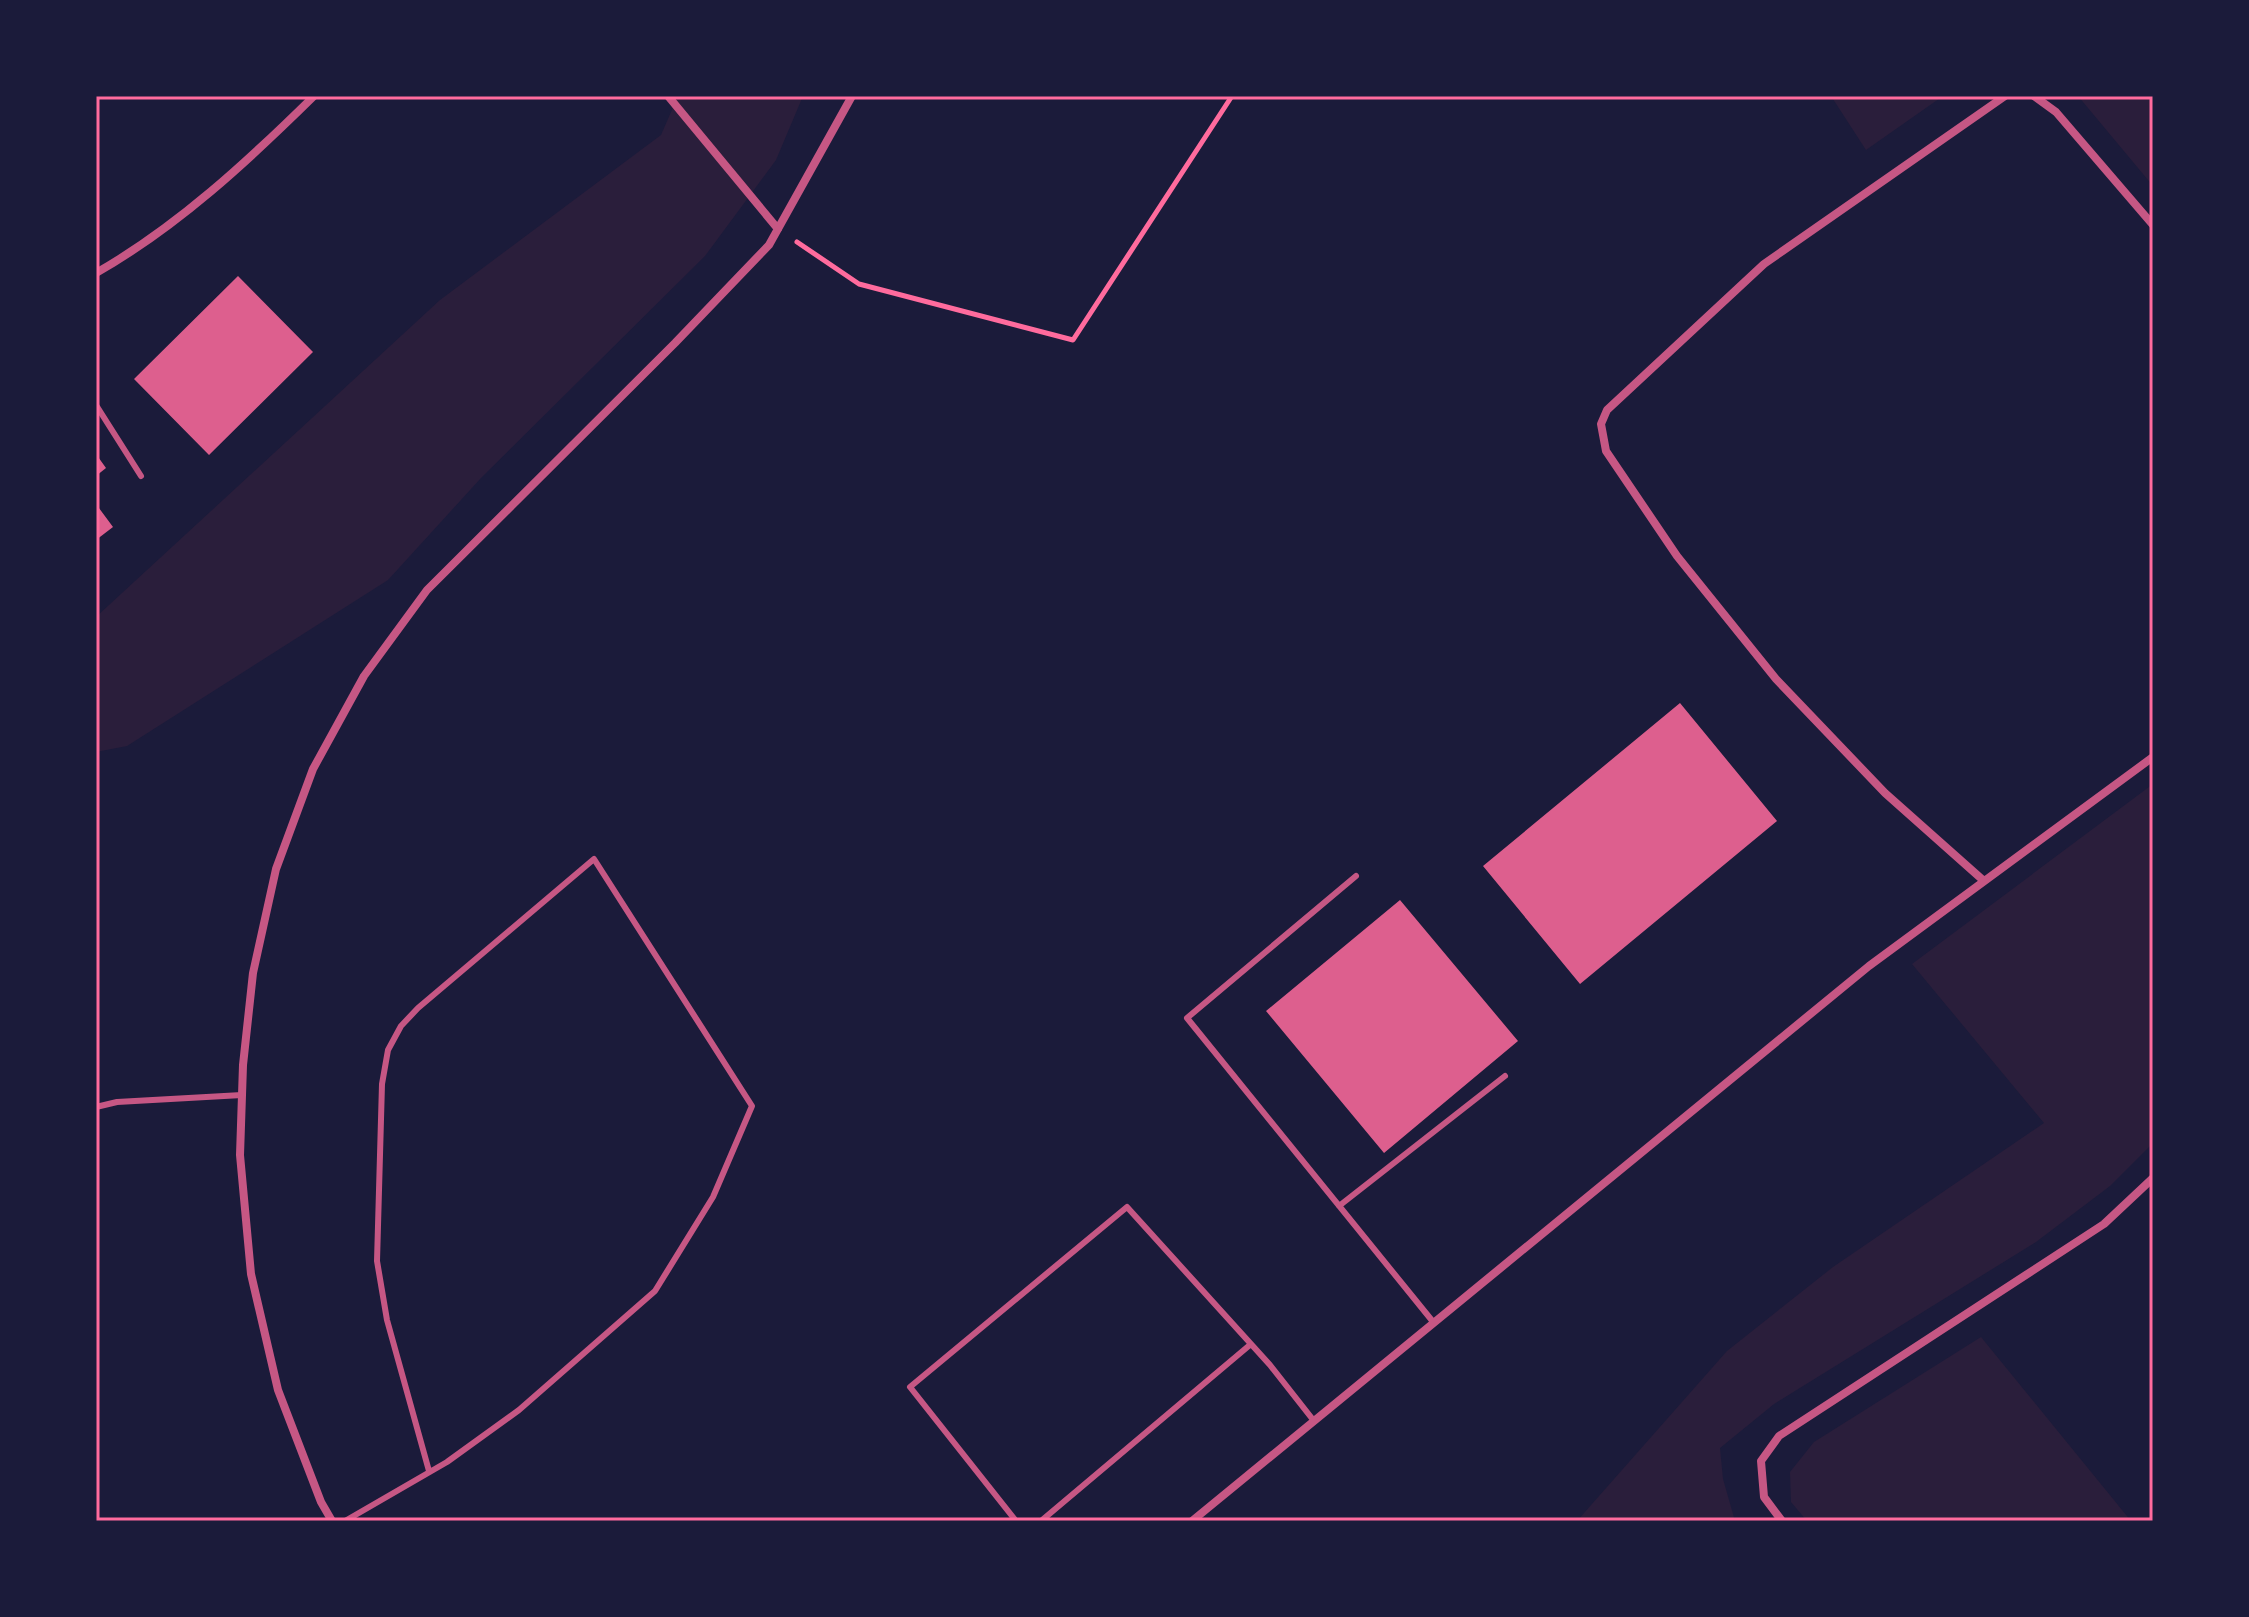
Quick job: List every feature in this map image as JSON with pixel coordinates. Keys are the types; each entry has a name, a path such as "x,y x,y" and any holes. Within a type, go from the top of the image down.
{"street":[{"path":"96,273 170,223 230,175 314,96"},
{"path":"668,96 778,229"},
{"path":"332,1521 321,1502 278,1390 251,1274 240,1155 253,973 276,869 313,769 364,676 427,590 769,245 852,96"},
{"path":"1984,881 1885,793 1776,679 1677,556 1606,451 1601,424 1607,410 1764,264 2005,96"},
{"path":"2034,96 2056,112 2153,225"},
{"path":"1192,1521 1869,966 2153,757"},
{"path":"1782,1521 1764,1497 1761,1461 1779,1436 2104,1224 2153,1178"}],"lane":[{"path":"96,405 141,476"},
{"path":"345,1521 447,1462 519,1410 655,1291 713,1197 752,1106 594,859 418,1008 401,1026 388,1050 382,1084 377,1261 387,1320 429,1471"},
{"path":"1356,876 1187,1018 1434,1323"},
{"path":"1339,1206 1505,1076"},
{"path":"96,1107 117,1102 242,1095"},
{"path":"1016,1521 910,1387 1127,1207 1251,1344 1314,1421"},
{"path":"1041,1521 1251,1344"}],"path":[{"path":"778,229 859,284 1073,340 1232,96"}],"shaded area":[{"path":"678,96 803,96 776,160 705,256 481,478 388,580 127,746 96,752 96,617 440,300 661,135"},
{"path":"1831,96 1943,96 1866,150"},
{"path":"2078,96 2153,96 2153,186"},
{"path":"2153,784 2153,1143 2110,1186 2036,1242 1774,1404 1720,1448 1723,1479 1735,1521 1577,1521 1727,1351 1833,1267 2044,1123 1912,964"},
{"path":"1981,1337 2131,1521 1807,1521 1791,1502 1790,1472 1814,1442"}],"building":[{"path":"238,276 313,352 209,455 134,379"},
{"path":"96,454 106,468 96,476"},
{"path":"96,504 113,527 96,540"},
{"path":"1680,703 1777,821 1580,984 1483,866"},
{"path":"1400,900 1518,1041 1384,1153 1266,1011"}]}
